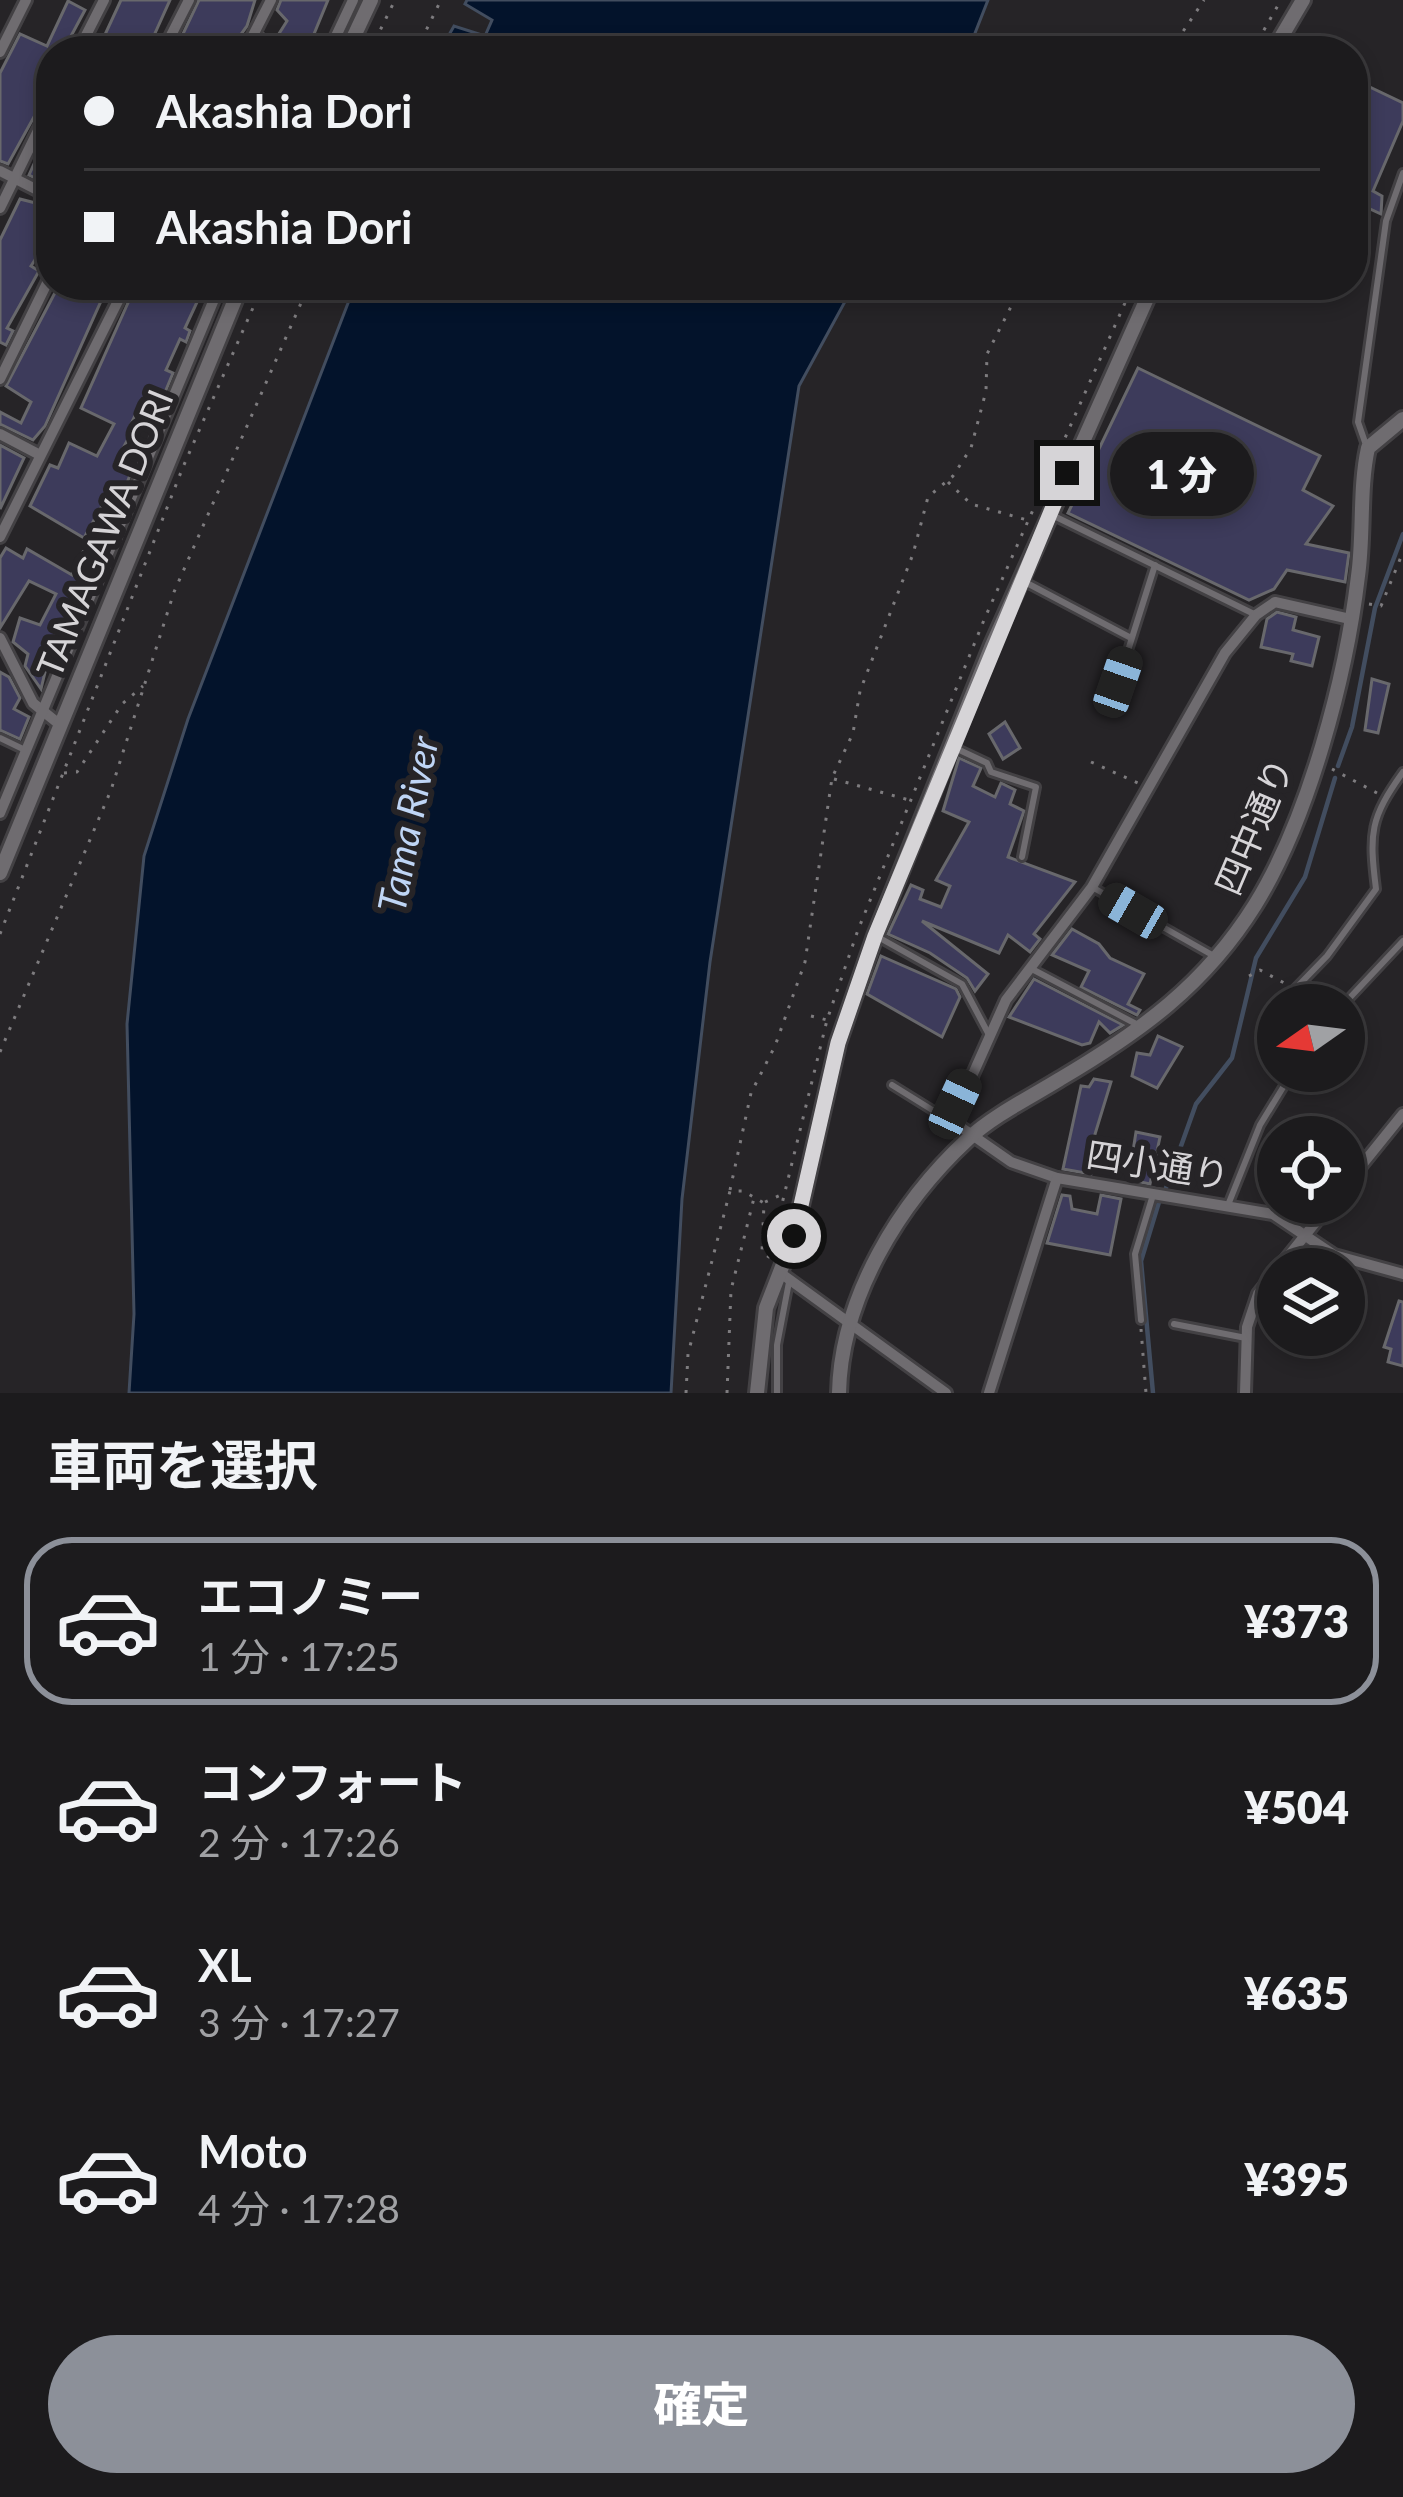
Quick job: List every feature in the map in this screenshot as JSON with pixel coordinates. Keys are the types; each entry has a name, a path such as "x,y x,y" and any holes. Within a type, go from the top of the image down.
{"street":[{"path":"0,52 26,0"},
{"path":"86,36 104,0"},
{"path":"171,36 189,0"},
{"path":"253,36 271,0"},
{"path":"336,36 353,0"},
{"path":"354,36 371,0"},
{"path":"1282,36 1303,0"},
{"path":"0,208 36,134"},
{"path":"0,171 36,189"},
{"path":"0,379 39,300"},
{"path":"0,537 118,300"},
{"path":"1,808 214,300"},
{"name":"TAMAGAWA DORI","path":"0,873 235,300"},
{"path":"757,1393 761,1333 785,1275 838,1043 875,936 950,745 1146,300"},
{"path":"1368,448 1403,419"},
{"path":"0,434 40,454"},
{"name":"四中通り","path":"839,1393 853,1325 879,1247 969,1137 1143,1028 1193,987 1217,958 1280,858 1314,760 1350,619 1364,536 1368,448"},
{"path":"952,1121 988,1033 1092,887 1225,653 1256,615 1275,602 1350,619"},
{"path":"0,638 42,716 59,724"},
{"path":"1365,1161 1403,1114"},
{"name":"四小通り","path":"952,1121 1011,1162 1057,1178 1274,1214 1334,1256 1403,1274"},
{"path":"989,1393 1057,1178"},
{"path":"1245,1393 1246,1338 1258,1294 1314,1224"},
{"path":"785,1275 946,1393"}],"lane":[{"path":"1368,448 1358,422 1386,221 1403,173"},
{"path":"1049,514 1256,615"},
{"path":"1118,682 1155,565"},
{"path":"1021,580 1131,638"},
{"path":"0,738 26,750"},
{"path":"950,745 987,763 991,772 1036,788 1022,857"},
{"path":"1299,984 1376,889 1369,834 1385,797 1403,772"},
{"path":"1092,887 1217,958"},
{"path":"875,936 962,984 988,1033"},
{"path":"1363,984 1403,941"},
{"path":"1030,968 1143,1028"},
{"path":"892,1085 952,1121"},
{"path":"1228,1205 1260,1125 1280,1092"},
{"path":"1141,1321 1133,1273 1153,1194"},
{"path":"777,1393 785,1275"},
{"path":"1174,1324 1246,1338"}],"path":[{"path":"377,36 395,0"},
{"path":"423,36 441,0"},
{"path":"1180,36 1204,0"},
{"path":"1261,36 1281,0"},
{"path":"0,934 183,467 256,300"},
{"path":"0,1052 111,790 174,592 302,300"},
{"path":"730,1191 746,1107 776,1046 805,962 832,778 913,554 924,506 971,448 986,391 987,354 1014,300"},
{"path":"946,481 971,504 1027,520"},
{"path":"1373,604 1381,606 1403,553"},
{"path":"63,773 77,772 122,704 146,684"},
{"path":"1314,760 1385,797"},
{"path":"1091,762 1150,788"},
{"path":"832,778 909,800"},
{"path":"1249,976 1260,970 1286,984"},
{"path":"811,1016 827,1020"},
{"path":"764,1203 783,1194"},
{"path":"727,1393 731,1290 754,1196"},
{"path":"1141,1321 1146,1393"}],"water":[{"path":"467,0 988,0 974,36 485,36 492,20 465,4"},
{"path":"454,26 485,36 448,36"},
{"name":"Tama River","path":"349,300 846,300 799,386 710,962 682,1199 671,1393 129,1393 134,1314 127,1024 144,856 188,719"}],"building":[{"path":"121,0 170,0 154,36 104,36"},
{"path":"199,0 255,0 240,36 182,36"},
{"path":"281,0 328,0 313,36 278,36 287,21 277,10"},
{"path":"68,1 85,10 71,36 52,36"},
{"path":"20,34 36,41 36,113 8,164 0,161 0,73"},
{"path":"1368,86 1403,103 1403,121 1373,191 1382,196 1381,214 1368,208"},
{"path":"20,199 36,203 36,258 31,266 36,276 7,328 13,331 6,345 0,342 0,240"},
{"path":"51,300 102,300 45,426 33,440 0,424 0,412 21,423 31,402 6,386"},
{"path":"129,300 198,300 185,328 190,331 186,342 180,339 166,370 173,373 161,402 145,395 115,463 132,470 123,493 108,495 84,538 30,506 50,465 58,468 69,443 97,456 114,424 81,408"},
{"path":"1138,368 1320,456 1303,490 1333,506 1306,544 1349,553 1345,582 1287,570 1274,589 1249,600 1068,513"},
{"path":"0,445 24,458 0,509"},
{"path":"6,548 23,558 27,549 72,575 83,552 96,558 52,643 41,689 25,666 28,654 13,642 20,618 40,625 56,594 29,581 0,628 0,558"},
{"path":"1277,612 1296,617 1293,630 1319,637 1312,666 1291,661 1293,654 1261,647 1267,619"},
{"path":"0,672 9,677 20,698 14,709 29,717 20,739 0,730"},
{"path":"1372,679 1389,684 1378,733 1365,730"},
{"path":"1005,722 1020,748 1003,759 989,734"},
{"path":"959,758 981,768 973,786 995,797 1001,783 1015,790 1010,804 1024,811 1008,857 1075,882 1034,934 1040,939 1030,952 1008,935 999,953 922,921 988,974 975,991 967,978 930,953 888,934 911,885 923,890 920,899 941,907 950,886 936,880 969,822 943,811"},
{"path":"1072,929 1099,944 1110,958 1144,974 1128,1004 1140,1010 1137,1015 1081,987 1089,971 1052,955"},
{"path":"881,956 956,989 960,997 942,1037 867,994"},
{"path":"1034,979 1123,1025 1110,1033 1099,1022 1090,1043 1082,1045 1009,1017"},
{"path":"1158,1036 1182,1047 1157,1088 1132,1076 1137,1053 1150,1055"},
{"path":"1094,1079 1111,1082 1088,1157 1095,1158 1091,1174 1063,1169 1081,1086 1089,1087"},
{"path":"1136,1132 1160,1137 1150,1184 1131,1180 1132,1172 1117,1169 1121,1149 1133,1151"},
{"path":"1062,1195 1070,1196 1072,1209 1097,1214 1101,1195 1121,1199 1110,1255 1047,1243"},
{"path":"1399,1301 1403,1302 1403,1366 1388,1362 1391,1349 1384,1347"}],"waterway":[{"path":"1338,766 1352,727 1375,608 1403,534"},
{"path":"1166,1188 1196,1104 1232,1058 1256,958 1305,877 1335,778"},
{"path":"1153,1393 1141,1261 1159,1202"}],"route":[{"path":"794,1236 838,1043 875,936 950,745 1067,473"}]}
